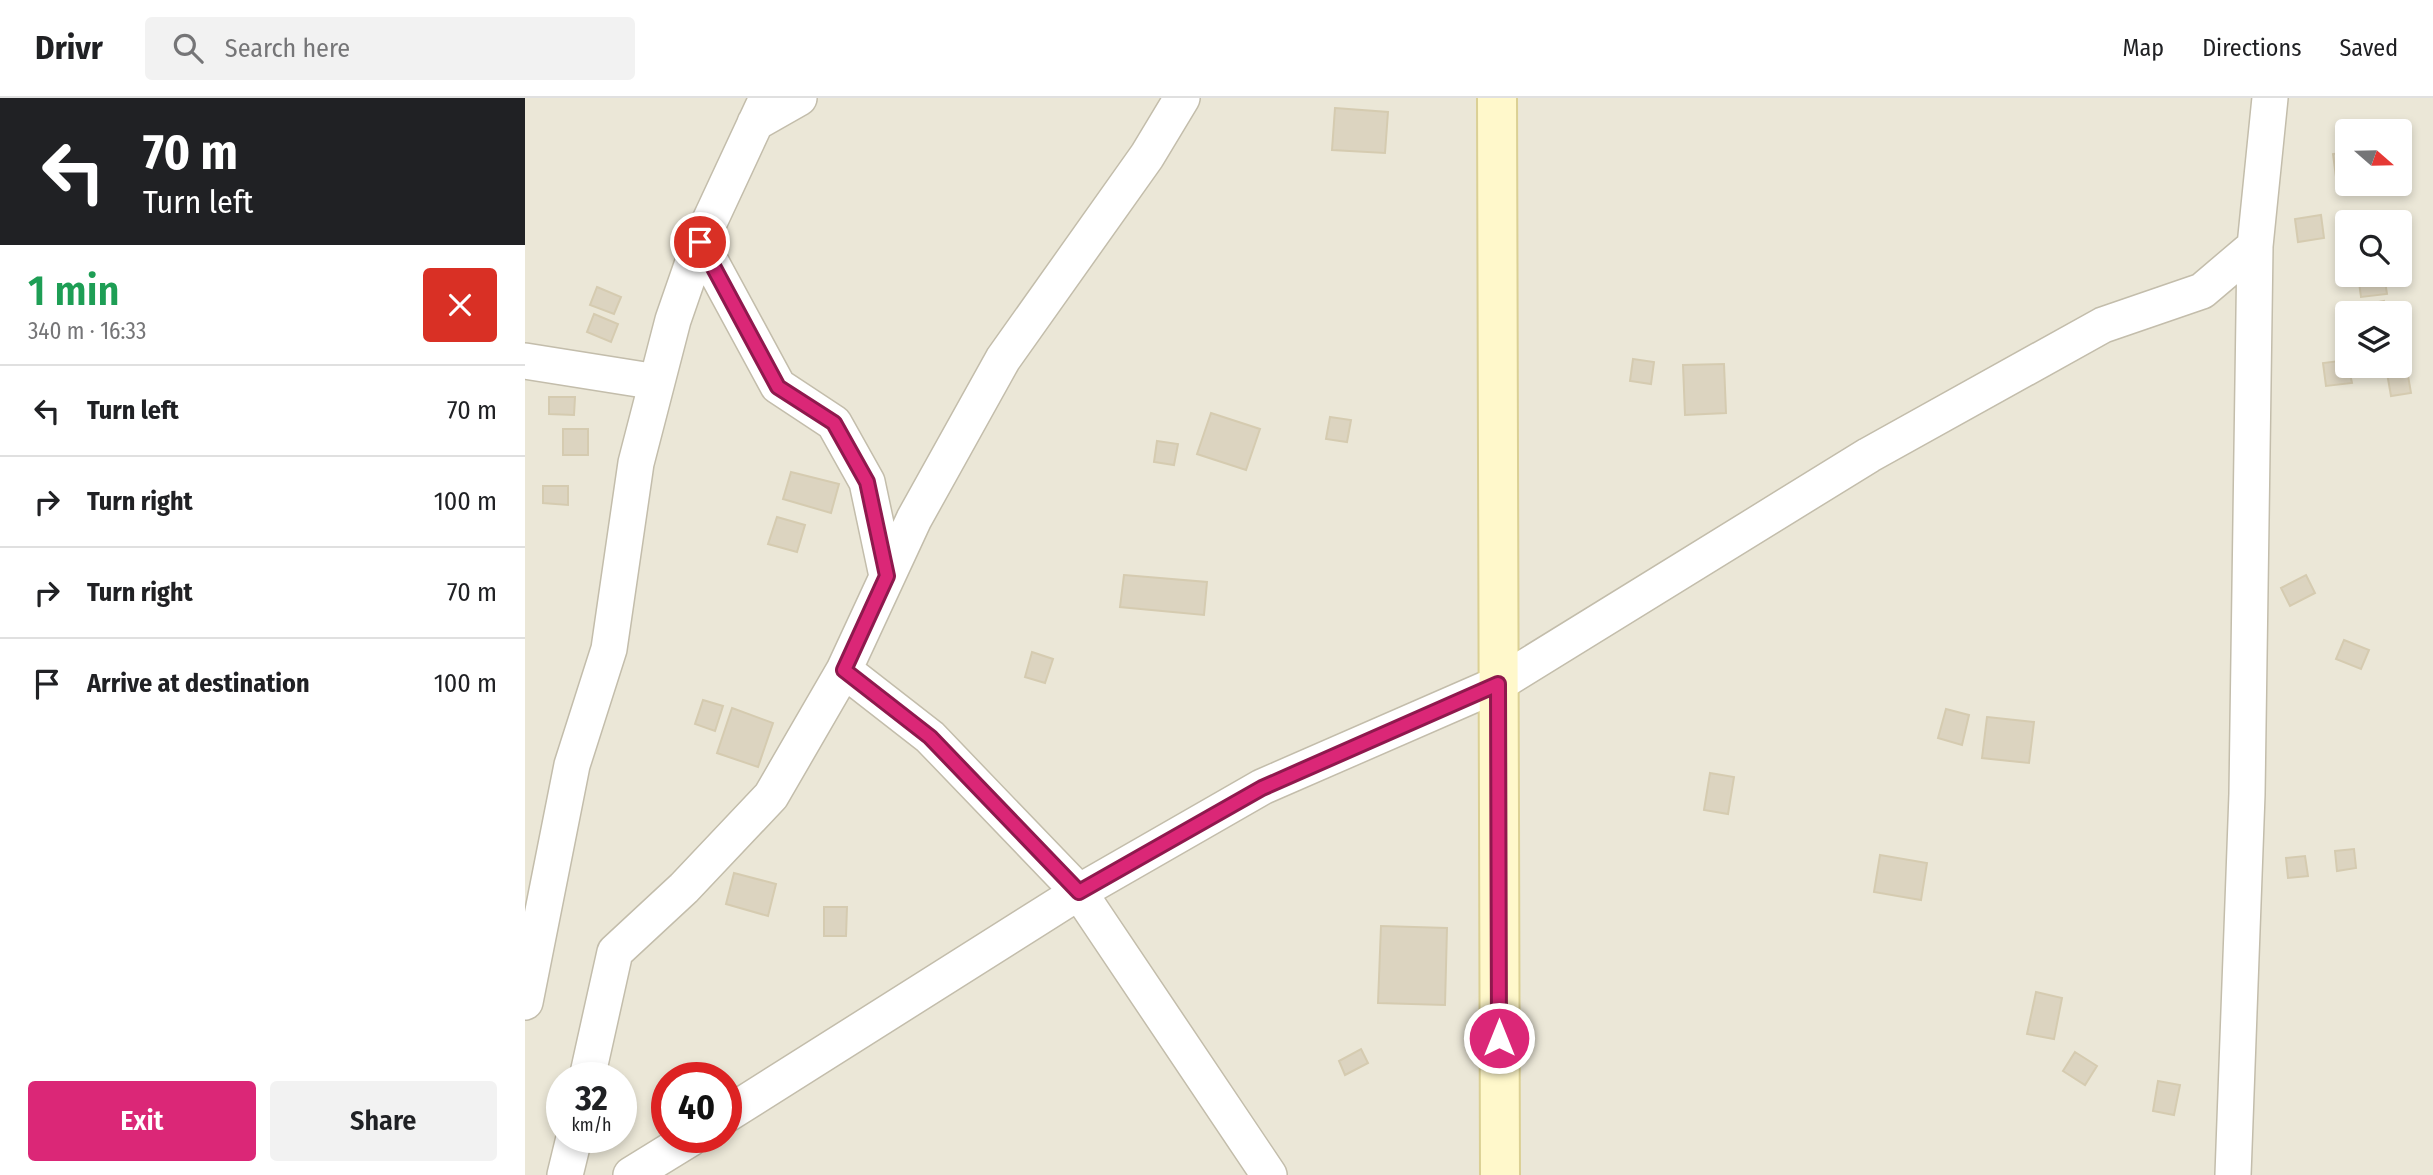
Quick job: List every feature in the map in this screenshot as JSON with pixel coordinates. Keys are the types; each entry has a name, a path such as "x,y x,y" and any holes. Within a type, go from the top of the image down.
{"street":[{"path":"525,1002 572,765 609,649 636,463 673,320 700,242 761,110 799,98"},
{"path":"591,1062 615,952 684,888 771,796 844,670 914,519 1003,359 1147,156 1182,98"},
{"path":"1497,98 1500,1175"},
{"path":"2232,1175 2246,794 2255,246 2270,98"},
{"path":"700,242 778,387 834,423 867,482 887,576"},
{"path":"742,1105 1079,892 1262,788 1498,684 1869,456 2103,325 2201,291 2255,246"},
{"path":"525,361 657,382"},
{"path":"844,670 930,737 1079,892 1269,1175"},
{"path":"565,1175 570,1153"},
{"path":"631,1175 667,1153"}],"shaded area":[{"path":"525,98 2433,98 2433,1175 525,1175"}],"building":[{"path":"1335,108 1388,112 1385,153 1332,150"},
{"path":"2321,215 2324,238 2298,242 2295,219"},
{"path":"597,287 621,297 614,314 590,305"},
{"path":"2360,287 2386,287 2387,294 2361,297"},
{"path":"594,314 618,324 611,342 587,332"},
{"path":"1633,359 1654,362 1651,384 1630,381"},
{"path":"2335,362 2335,378 2351,378 2352,383 2326,386 2323,363"},
{"path":"1724,364 1726,413 1685,415 1683,365"},
{"path":"2388,378 2408,378 2411,393 2391,396"},
{"path":"549,397 575,397 574,415 549,414"},
{"path":"1211,413 1260,429 1246,470 1197,454"},
{"path":"1330,417 1351,420 1347,442 1326,439"},
{"path":"563,429 588,429 588,455 563,455"},
{"path":"1157,441 1178,444 1174,465 1154,462"},
{"path":"791,472 839,484 831,513 783,499"},
{"path":"543,486 568,486 568,505 543,503"},
{"path":"777,517 805,525 797,552 768,544"},
{"path":"1124,575 1207,582 1204,615 1120,607"},
{"path":"2306,575 2315,593 2290,606 2281,588"},
{"path":"2344,640 2369,650 2361,669 2336,659"},
{"path":"1032,652 1053,659 1045,683 1025,677"},
{"path":"703,700 723,706 715,731 695,724"},
{"path":"732,708 773,723 758,767 717,753"},
{"path":"1946,709 1969,715 1962,745 1938,738"},
{"path":"1987,717 2034,722 2029,763 1982,758"},
{"path":"1710,773 1734,777 1728,814 1704,810"},
{"path":"2354,849 2356,868 2337,871 2335,851"},
{"path":"1880,855 1927,863 1921,900 1874,892"},
{"path":"2305,856 2308,876 2288,878 2286,858"},
{"path":"734,873 776,884 768,916 726,904"},
{"path":"824,907 847,907 846,936 824,936"},
{"path":"1381,926 1447,928 1445,1005 1378,1003"},
{"path":"2036,992 2062,998 2054,1039 2027,1034"},
{"path":"1361,1049 1368,1063 1345,1075 1339,1061"},
{"path":"2075,1052 2097,1066 2085,1085 2063,1071"},
{"path":"2158,1081 2180,1085 2174,1115 2153,1111"}],"route":[{"path":"700,242 778,387 834,423 867,482 887,576 844,670 930,737 1079,892 1262,788 1498,684 1499,1038"}]}
